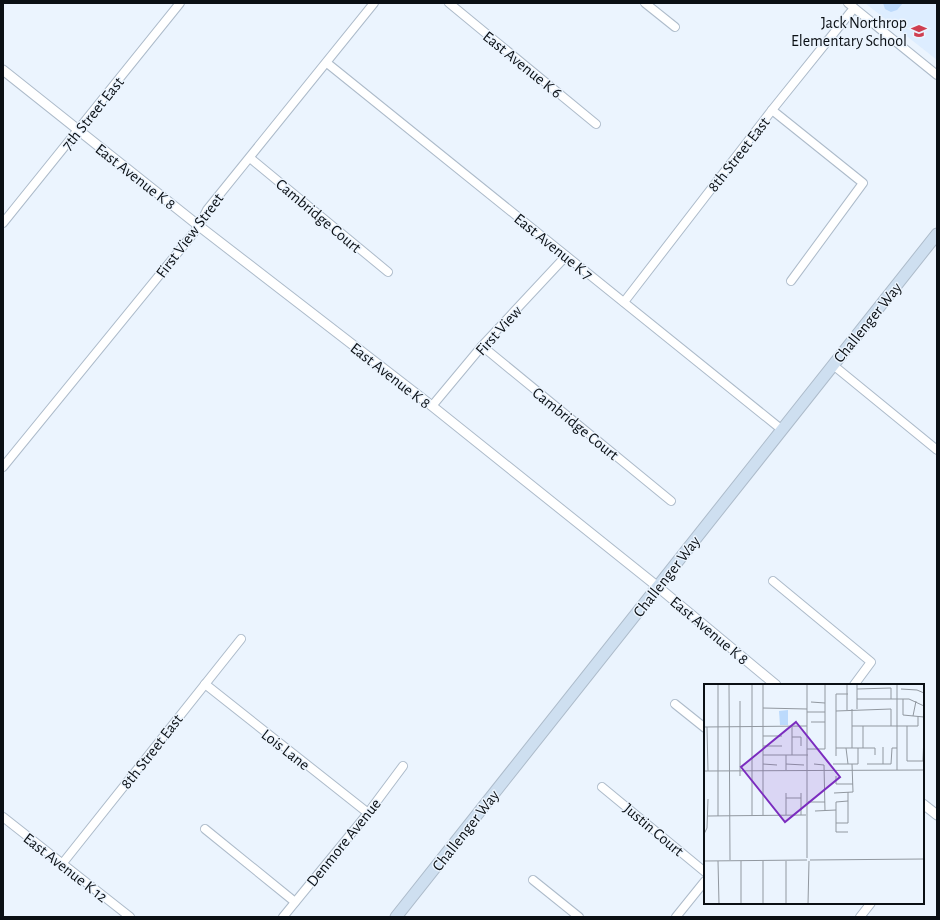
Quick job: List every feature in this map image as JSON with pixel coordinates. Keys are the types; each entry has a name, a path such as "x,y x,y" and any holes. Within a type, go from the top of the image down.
{"main road":[{"name":"Challenger Way","path":"397,916 937,234"}],"street":[{"name":"7th Street East","path":"3,222 180,3"},
{"name":"First View Street","path":"3,467 199,226 207,210 374,3"},
{"name":"East Avenue K 6","path":"449,3 596,124"},
{"path":"645,3 675,27"},
{"path":"851,5 937,75"},
{"name":"8th Street East","path":"624,302 851,5"},
{"name":"East Avenue K 7","path":"327,63 782,429"},
{"name":"East Avenue K 8","path":"3,70 199,226 432,406 658,587 775,684"},
{"path":"772,110 863,183 791,281"},
{"name":"Cambridge Court","path":"250,158 388,272"},
{"name":"First View","path":"432,406 482,346 566,256"},
{"name":"Cambridge Court","path":"482,346 671,501"},
{"path":"833,365 937,450"},
{"path":"773,581 871,662 855,684"},
{"name":"8th Street East","path":"62,864 241,639"},
{"name":"Lois Lane","path":"205,684 368,813"},
{"path":"675,704 704,727"},
{"name":"Denmore Avenue","path":"283,917 368,813 403,766"},
{"name":"Justin Court","path":"602,787 704,871"},
{"path":"924,805 937,815"},
{"name":"East Avenue K 12","path":"3,817 130,917"},
{"path":"205,830 295,902"},
{"path":"533,880 579,917"},
{"path":"676,917 704,882"},
{"path":"860,917 870,904"}],"shaded area":[{"name":"Jack Northrop Elementary School","path":"865,3 937,3 937,60"},
{"path":"883,3 903,3 897,10 891,12 885,9"}],"place":[{"name":"Jack Northrop Elementary School","path":"919,31"}]}
